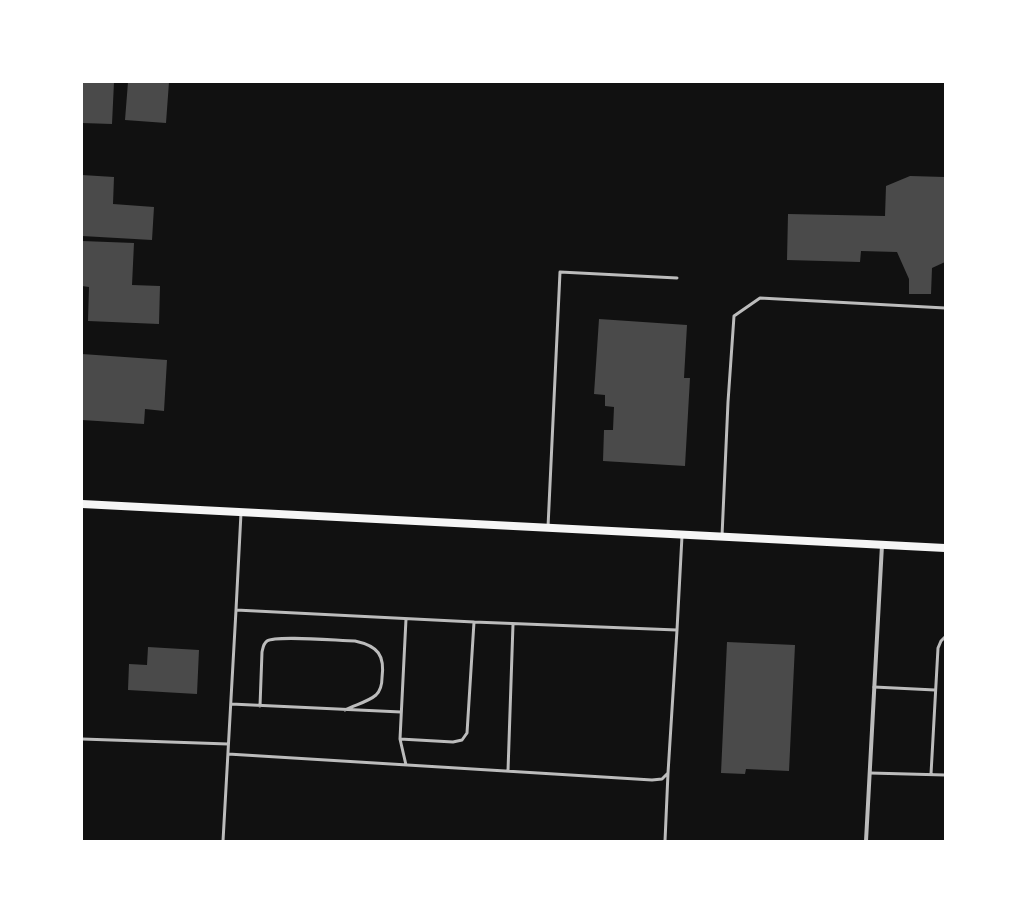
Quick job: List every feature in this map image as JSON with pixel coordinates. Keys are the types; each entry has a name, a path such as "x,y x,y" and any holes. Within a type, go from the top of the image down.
{"main road":[{"path":"82,504 945,548"}],"street":[{"path":"866,841 882,545"}],"lane":[{"path":"548,527 560,272 677,278"},
{"path":"722,537 728,402 734,316 760,298 945,308"},
{"path":"223,841 241,512"},
{"path":"665,841 682,535"},
{"path":"236,610 513,624 677,630"},
{"path":"406,619 400,738 406,765"},
{"path":"400,738 453,742 462,740 467,733 474,622"},
{"path":"508,771 513,624"},
{"path":"931,774 938,648 941,641 945,637"},
{"path":"260,706 262,652 264,645 268,640 281,638 366,643 379,653 383,661 381,686 376,695 345,710"},
{"path":"874,687 935,690"},
{"path":"231,704 401,712"},
{"path":"82,739 228,744"},
{"path":"228,754 652,780 662,779 668,773"},
{"path":"870,773 945,775"}],"building":[{"path":"82,82 114,82 112,124 82,123"},
{"path":"128,82 169,82 166,123 125,120"},
{"path":"82,175 114,177 113,204 154,207 152,240 82,236"},
{"path":"910,176 945,177 945,262 932,268 931,294 909,294 909,279 897,252 861,251 860,262 787,260 788,214 885,216 886,186"},
{"path":"82,241 134,243 132,285 160,286 159,324 88,321 89,287 82,286"},
{"path":"599,319 687,325 684,378 690,378 685,466 603,461 604,430 613,430 614,407 605,406 605,395 594,394"},
{"path":"82,354 167,360 164,411 145,409 144,424 82,420"},
{"path":"727,642 795,645 789,771 746,769 745,774 721,773"},
{"path":"148,647 199,650 197,694 128,690 129,664 147,665"}]}
